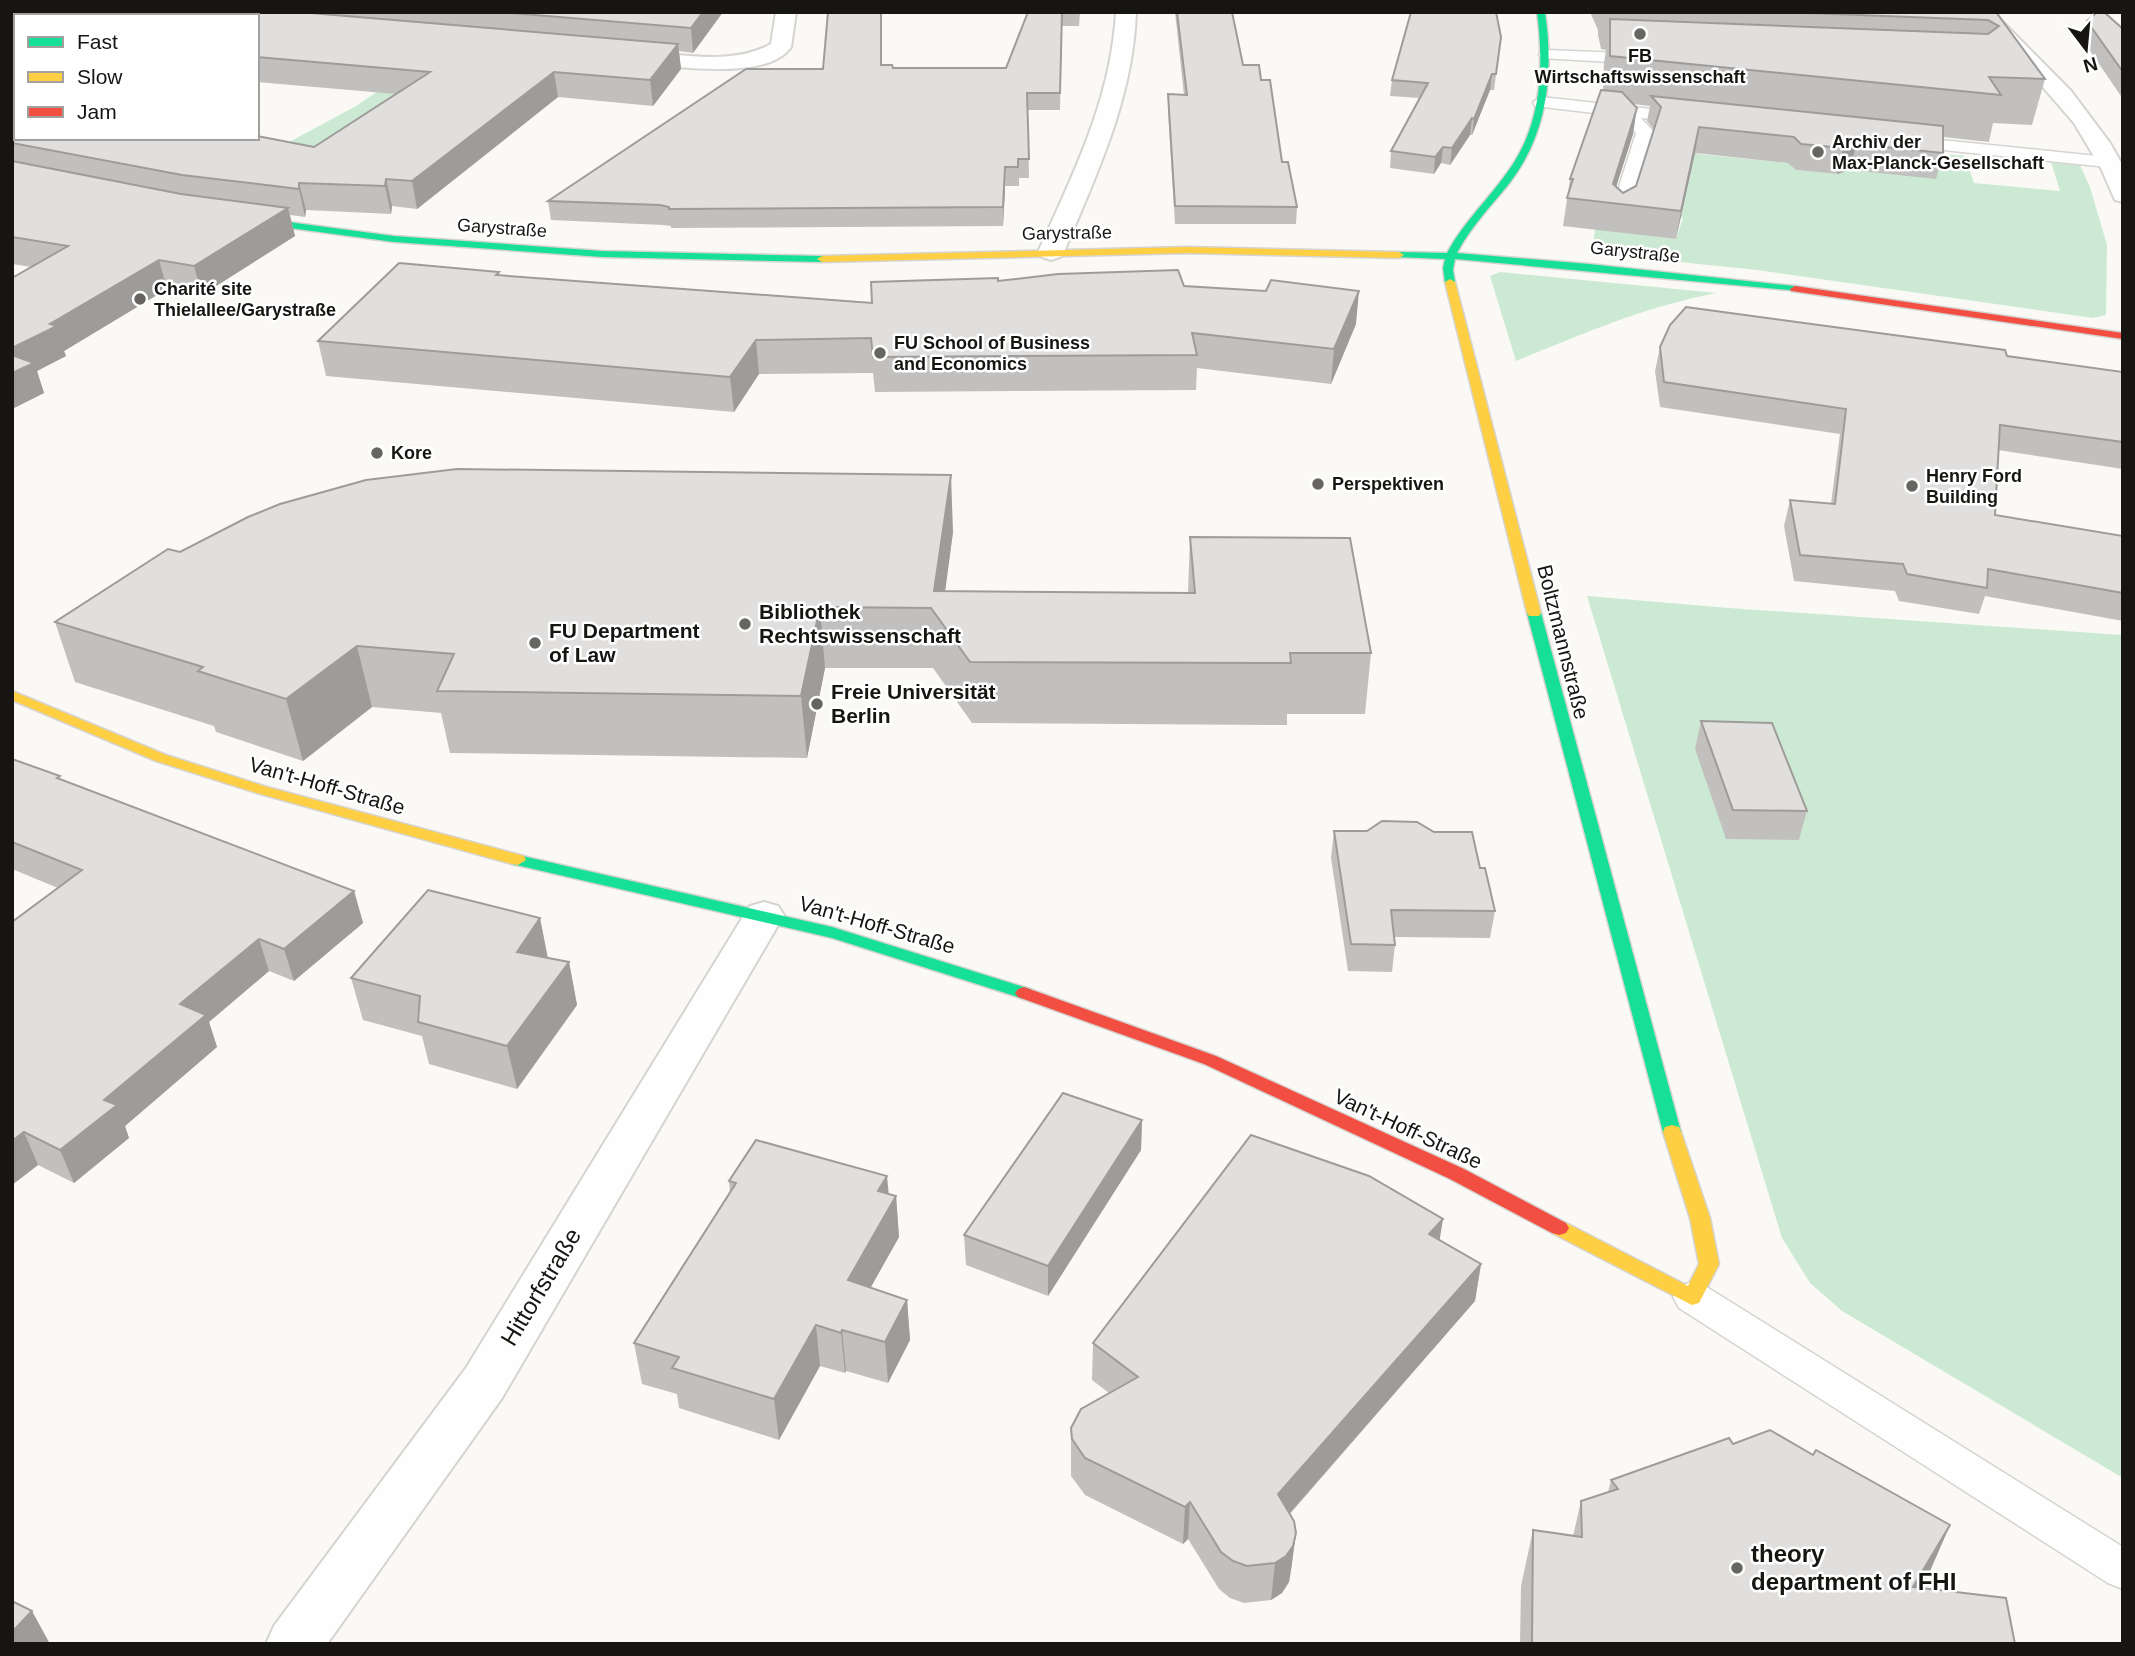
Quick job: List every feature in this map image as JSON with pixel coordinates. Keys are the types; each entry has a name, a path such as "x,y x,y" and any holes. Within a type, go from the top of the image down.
{"street":[{"path":"606,54 714,63 758,60 781,47 786,12"},
{"path":"1051,252 1115,101 1127,29 1126,12"},
{"path":"1451,256 1454,245 1508,181 1531,140 1541,102 1547,55 1541,12"},
{"path":"1981,12 2060,91 2096,140 2123,195"},
{"name":"Garystraße","path":"229,218 394,240 603,254 844,259 1187,250 1451,256 1776,286 2123,337"},
{"name":"Boltzmannstraße","path":"1451,256 1447,268 1563,727 1662,1101 1700,1218 1709,1264 1692,1297"},
{"name":"Van't-Hoff-Straße","path":"12,695 161,758 262,790 592,880 764,915 896,950 1210,1060 1457,1174 1692,1297"},
{"name":"Hittorfstraße","path":"294,1644 484,1383 764,915"}],"lane":[{"path":"1547,55 1664,59"},
{"path":"1541,102 1706,120"},
{"path":"1620,212 1644,132 1624,111"},
{"path":"1885,139 2108,162"},
{"path":"1692,1297 2123,1570"}],"green space":[{"path":"501,54 231,204 187,197 356,106 430,56"},
{"path":"1686,136 1698,154 1797,164 1796,170 1837,174 1840,169 1937,153 1965,156 1974,183 2060,191 2051,162 2080,165 2090,187 2107,245 2106,315 2093,318 1757,270 1592,253 1595,229 1676,239 1683,218 1646,213"},
{"path":"1500,272 1717,293 1640,313 1516,361 1490,276"},
{"path":"1587,596 2123,635 2123,1478 1842,1311 1810,1283 1782,1238"}],"building":[{"path":"298,12 678,44 650,80 554,72 412,181 386,179 385,186 299,183 299,189 182,175 12,143 12,102 14,101 14,140 259,140 259,136 314,147 430,72 259,57 259,14 104,14"},
{"path":"498,12 703,12 691,28"},
{"path":"828,12 881,12 881,65 892,65 893,68 1006,68 1028,12 1062,12 1060,93 1027,93 1029,159 1018,159 1018,167 1005,167 1003,207 669,209 660,205 548,201 746,69 823,69"},
{"path":"1177,12 1232,12 1243,65 1259,65 1261,80 1270,80 1282,162 1288,162 1297,207 1175,206 1168,94 1187,95"},
{"path":"1411,12 1496,12 1501,37 1496,74 1492,74 1474,119 1472,118 1452,148 1443,147 1435,157 1391,151 1428,83 1392,80"},
{"path":"1781,12 1996,12 2045,79 1989,77 2001,95 1610,56 1610,19 1988,34 1999,26 1988,20"},
{"path":"2097,12 2104,12 2123,29 2123,72 2087,21"},
{"path":"1601,90 1622,92 1637,108 1613,184 1623,193 1636,186 1661,107 1651,96 1943,126 1943,153 1856,144 1843,148 1801,144 1794,137 1699,127 1681,211 1567,198 1573,179 1570,179"},
{"path":"12,161 181,194 288,208 194,266 159,260 50,324 57,326 12,348 12,278 68,246 12,237"},
{"path":"399,263 499,272 496,275 872,303 871,282 998,278 998,281 1058,274 1178,270 1184,286 1266,291 1271,280 1359,291 1334,349 1192,333 1197,355 873,357 871,338 756,340 730,377 318,341"},
{"name":"Henry Ford Building","path":"1686,307 2005,350 2007,356 2123,372 2123,442 2000,425 1995,515 2123,536 2123,593 1988,569 1987,588 1907,574 1903,564 1800,555 1790,500 1835,504 1846,409 1664,382 1660,347 1670,325"},
{"path":"12,355 34,363 12,373"},
{"path":"457,469 951,475 934,591 1195,593 1190,537 1350,538 1371,653 1290,653 1291,663 970,662 931,608 820,607 801,696 437,691 454,654 357,646 286,699 198,671 203,667 55,622 168,549 180,552 248,517 280,504 366,480"},
{"path":"1701,721 1772,723 1807,811 1733,810"},
{"path":"12,759 354,891 284,949 259,939 180,1004 206,1015 104,1100 117,1105 60,1150 24,1132 12,1141 12,922 82,870 12,842"},
{"path":"1382,821 1417,822 1434,832 1472,832 1480,868 1485,868 1495,911 1391,910 1395,945 1351,944 1334,831 1367,831"},
{"path":"428,890 540,918 517,952 569,962 507,1046 418,1022 420,996 351,978"},
{"path":"1063,1093 1142,1120 1048,1266 964,1235"},
{"path":"1251,1135 1369,1176 1443,1219 1429,1234 1481,1264 1278,1494 1294,1521 1296,1533 1293,1546 1286,1556 1275,1563 1247,1566 1233,1561 1221,1552 1190,1502 1185,1507 1085,1458 1072,1439 1071,1428 1081,1409 1138,1377 1093,1343"},
{"path":"756,1140 887,1176 878,1191 896,1196 848,1280 907,1300 885,1342 816,1325 774,1399 672,1368 679,1357 634,1343 736,1183 729,1181"},
{"name":"theory department of FHI","path":"1770,1430 1813,1455 1816,1450 1950,1525 1913,1587 2006,1598 2015,1644 1532,1644 1533,1530 1582,1537 1581,1501 1618,1489 1611,1480 1729,1438 1733,1444"},
{"path":"12,1601 32,1611 12,1632"}],"traffic: fast":[{"path":"1450,282 1448,266 1452,253 1470,225 1516,168 1532,137 1544,84 1545,49 1541,12"},
{"path":"242,219 394,239 602,254 822,259"},
{"path":"1399,255 1451,256 1589,267 1795,289"},
{"path":"1534,613 1672,1132"},
{"path":"518,860 860,940 1024,993"}],"traffic: slow":[{"path":"822,259 1187,250 1399,255"},
{"path":"1450,282 1534,613"},
{"path":"12,695 161,758 262,790 518,860"},
{"path":"1559,1228 1692,1297 1709,1264 1700,1218 1672,1132"}],"traffic: jam":[{"path":"1795,289 2123,336"},
{"path":"1024,993 1210,1060 1457,1174 1559,1228"}],"place":[{"name":"FB Wirtschaftswissenschaft","path":"1640,34"},
{"name":"Archiv der Max-Planck-Gesellschaft","path":"1818,152"},
{"name":"Charité site Thielallee/Garystraße","path":"140,299"},
{"name":"FU School of Business and Economics","path":"880,353"},
{"name":"Kore","path":"377,453"},
{"name":"Perspektiven","path":"1318,484"},
{"name":"Henry Ford Building","path":"1912,486"},
{"name":"Bibliothek Rechtswissenschaft","path":"745,624"},
{"name":"FU Department of Law","path":"535,643"},
{"name":"Freie Universität Berlin","path":"817,704"},
{"name":"theory department of FHI","path":"1737,1568"}]}
